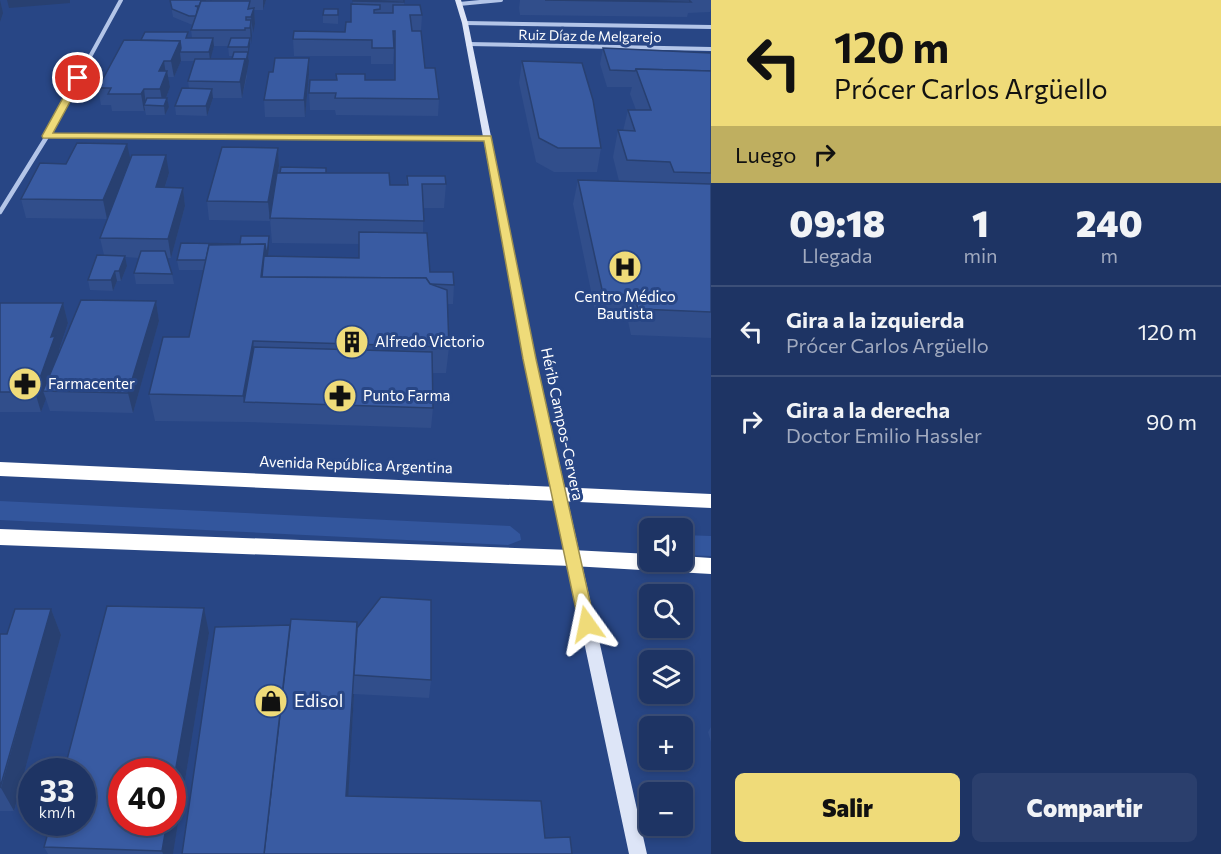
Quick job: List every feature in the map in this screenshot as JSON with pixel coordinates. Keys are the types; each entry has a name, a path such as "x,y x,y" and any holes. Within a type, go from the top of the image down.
{"highway":[{"name":"Avenida República Argentina","path":"0,469 711,501"},
{"path":"0,537 572,558 711,566"}],"main road":[{"name":"Hérib Campos-Cervera","path":"459,2 558,493 638,854"}],"street":[{"path":"0,212 46,136 121,0"},
{"path":"459,2 501,0"},
{"name":"Ruiz Díaz de Melgarejo","path":"465,23 711,27"},
{"name":"Ruiz Díaz de Melgarejo","path":"468,44 711,49"},
{"path":"46,136 488,138"}],"shaded area":[{"path":"0,501 510,526 520,534 521,540 508,545 0,520"},
{"path":"693,535 711,536 711,556 693,555"}],"building":[{"path":"170,0 206,0 201,1 199,6 195,6 198,7 196,16 189,16 172,9"},
{"path":"404,0 404,2 353,1"},
{"path":"545,0 689,0 691,2"},
{"path":"201,1 250,1 248,9 254,8 251,17 246,17 246,20 251,20 250,28 245,28 245,30 191,30"},
{"path":"351,4 380,5 380,9 374,10 374,13 393,13 393,5 420,5 422,15 410,15 412,31 421,31 425,68 435,68 439,99 335,98 336,93 309,93 310,80 337,80 336,74 365,74 365,80 395,80 395,31 393,31 394,48 372,48 372,40 293,39 294,31 345,32 346,22 351,22"},
{"path":"324,9 338,9 338,15 323,15"},
{"path":"145,32 188,32 186,38 213,38 209,52 180,52 180,41 141,40"},
{"path":"231,38 250,38 248,47 228,47"},
{"path":"124,40 180,41 171,61 164,61 159,71 167,71 160,89 144,89 141,94 108,94 111,88 98,88"},
{"path":"603,48 711,53 711,71 610,70"},
{"path":"234,52 248,52 246,62 245,59 232,59"},
{"path":"275,58 309,58 304,100 264,100 269,72 273,72"},
{"path":"195,59 245,59 240,82 188,81"},
{"path":"522,61 582,63 593,100 601,148 558,148 539,138"},
{"path":"636,69 711,71 711,173 674,172 670,162 627,160 618,130 635,131 628,110 651,110"},
{"path":"182,88 212,89 206,106 175,106"},
{"path":"147,98 167,98 164,106 144,105"},
{"path":"77,143 127,144 103,200 21,199 40,163 66,164"},
{"path":"222,147 278,148 268,202 207,201"},
{"path":"132,155 166,155 156,187 183,188 168,239 100,238"},
{"path":"281,167 326,168 326,173 280,173"},
{"path":"277,173 389,173 390,185 408,185 407,176 445,176 446,184 422,184 424,221 270,218"},
{"path":"578,180 711,184 711,312 638,309 634,295 603,294"},
{"path":"359,232 427,233 430,272 453,272 454,285 430,284 426,278 262,277 264,256 359,258"},
{"path":"241,236 269,236 267,256 265,244 209,245 206,260 177,260 181,243 240,244"},
{"path":"265,244 261,277 426,278 430,284 447,290 449,347 253,341 243,396 149,394 163,337 189,337 209,245"},
{"path":"141,251 165,251 172,274 134,273"},
{"path":"97,255 125,256 119,271 115,271 111,280 88,280"},
{"path":"81,300 156,301 128,393 43,391"},
{"name":"Farmacenter","path":"0,303 63,303 51,337 55,336 35,392 0,392"},
{"path":"254,347 432,352 433,408 244,402"},
{"path":"381,597 431,600 431,680 354,675 357,628"},
{"path":"107,606 204,608 178,758 108,758 108,836 165,836 162,851 44,847 47,836 96,836 96,758 67,758"},
{"path":"15,609 51,609 0,788 0,634 7,634"},
{"path":"291,619 357,622 346,796 541,801 545,838 570,837 572,854 264,854"},
{"path":"290,625 264,854 182,854 215,627"}],"place":[{"name":"Centro Médico Bautista","path":"625,267"},
{"name":"Alfredo Victorio","path":"352,342"},
{"name":"Farmacenter","path":"25,384"},
{"name":"Punto Farma","path":"340,396"},
{"name":"Edisol","path":"271,701"}],"route":[{"path":"78,78 46,136 488,138 530,359 587,624"}]}
